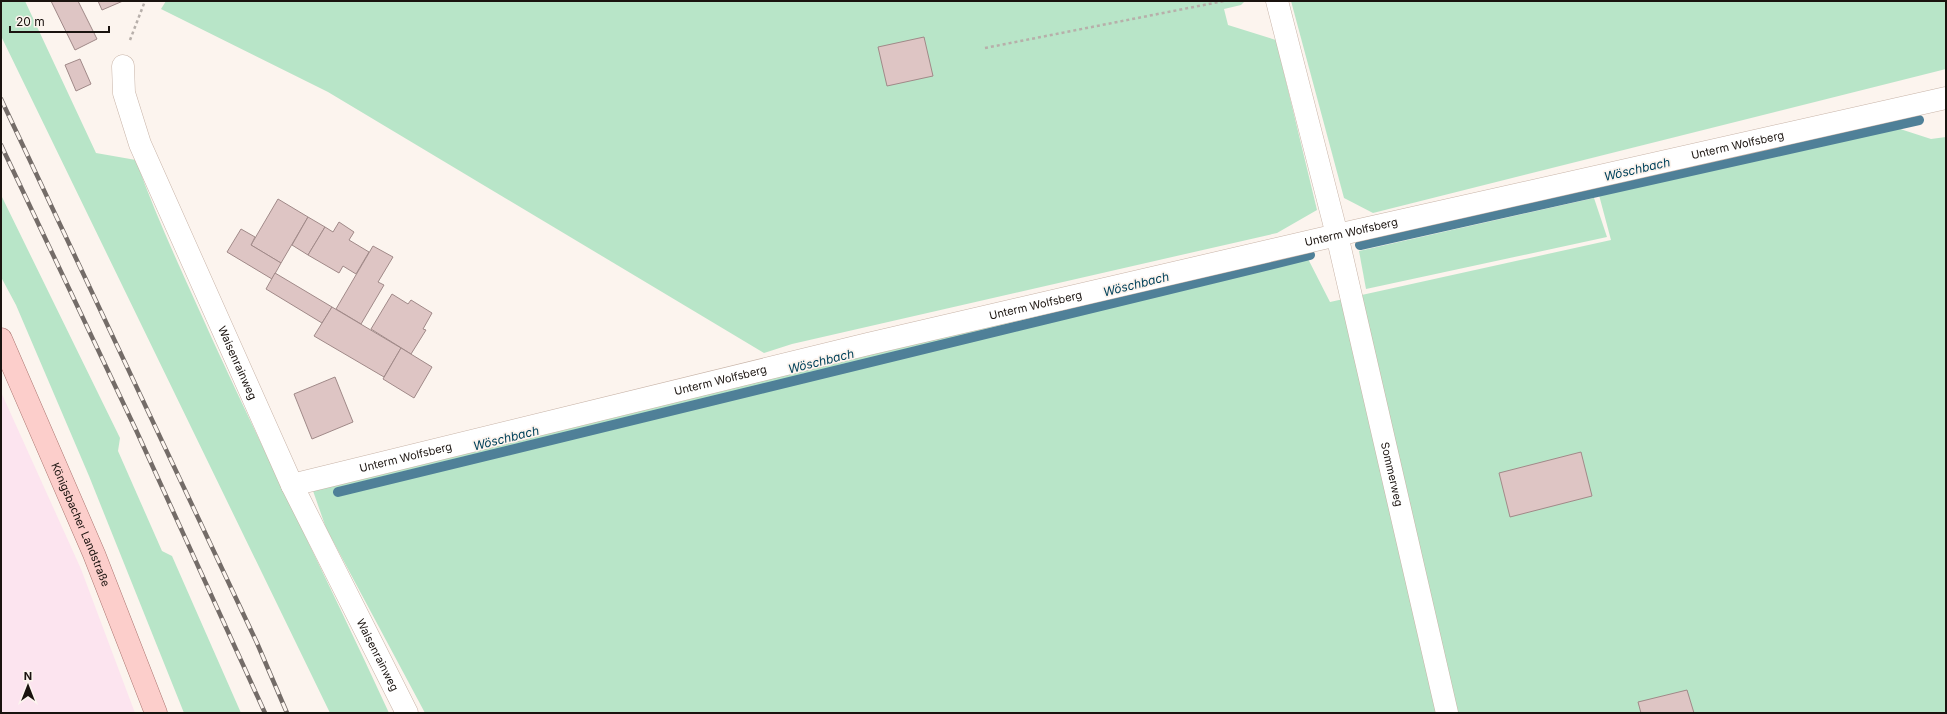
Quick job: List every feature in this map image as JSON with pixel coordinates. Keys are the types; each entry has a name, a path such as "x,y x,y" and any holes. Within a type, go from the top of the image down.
{"main road":[{"name":"Königsbacher Landstraße","path":"1,338 94,554 156,713"}],"street":[{"name":"Sommerweg","path":"1277,1 1337,235 1446,713"},
{"name":"Waisenrainweg","path":"123,66 124,93 140,144 292,485 407,713"},
{"name":"Unterm Wolfsberg","path":"292,485 861,346 1337,235 1946,98"}],"path":[{"path":"123,66 145,1"},
{"path":"985,48 1224,1"}],"shaded area":[{"path":"1,392 81,569 135,713 1,713"}],"green space":[{"path":"1,1 25,1 96,153 136,160 163,230 214,343 389,713 330,713 1,36"},
{"path":"166,1 1245,1 1241,5 1224,9 1228,25 1276,40 1317,210 1277,233 792,344 764,353 328,92 161,9"},
{"path":"1291,1 1946,1 1946,69 1373,213 1344,198"},
{"path":"1894,127 1931,139 1946,137 1946,713 425,713 326,528 312,488 1304,251 1330,302 1611,240 1599,195"},
{"path":"1,195 120,438 118,451 162,551 172,556 241,713 184,713 89,476 16,305 1,277"},
{"path":"1594,198 1607,237 1366,289 1359,251"}],"building":[{"path":"51,1 78,1 97,39 75,50"},
{"path":"98,1 123,1 102,10"},
{"path":"924,37 933,76 887,86 878,47"},
{"path":"80,59 91,84 76,91 65,65"},
{"path":"278,199 308,217 281,263 251,245"},
{"path":"308,217 325,227 308,255 292,245"},
{"path":"339,222 354,232 349,240 369,252 356,274 343,266 339,273 308,255 325,227 333,232"},
{"path":"241,229 255,237 251,245 281,263 272,279 227,252"},
{"path":"373,246 393,257 378,282 384,285 361,324 336,309"},
{"path":"275,273 332,307 322,323 266,289"},
{"path":"392,294 408,304 411,300 432,313 423,329 426,330 411,354 371,329"},
{"path":"332,307 401,348 384,377 314,336"},
{"path":"401,348 432,367 414,398 383,379"},
{"path":"335,377 353,422 312,439 294,394"},
{"path":"1581,452 1592,496 1510,517 1499,473"},
{"path":"1687,690 1694,713 1641,713 1638,702"}],"waterway":[{"name":"Wöschbach","path":"1360,245 1919,120"},
{"name":"Wöschbach","path":"338,492 1310,255"}],"railway":[{"path":"1,99 257,643 287,713"},
{"path":"1,145 136,430 265,713"}]}
